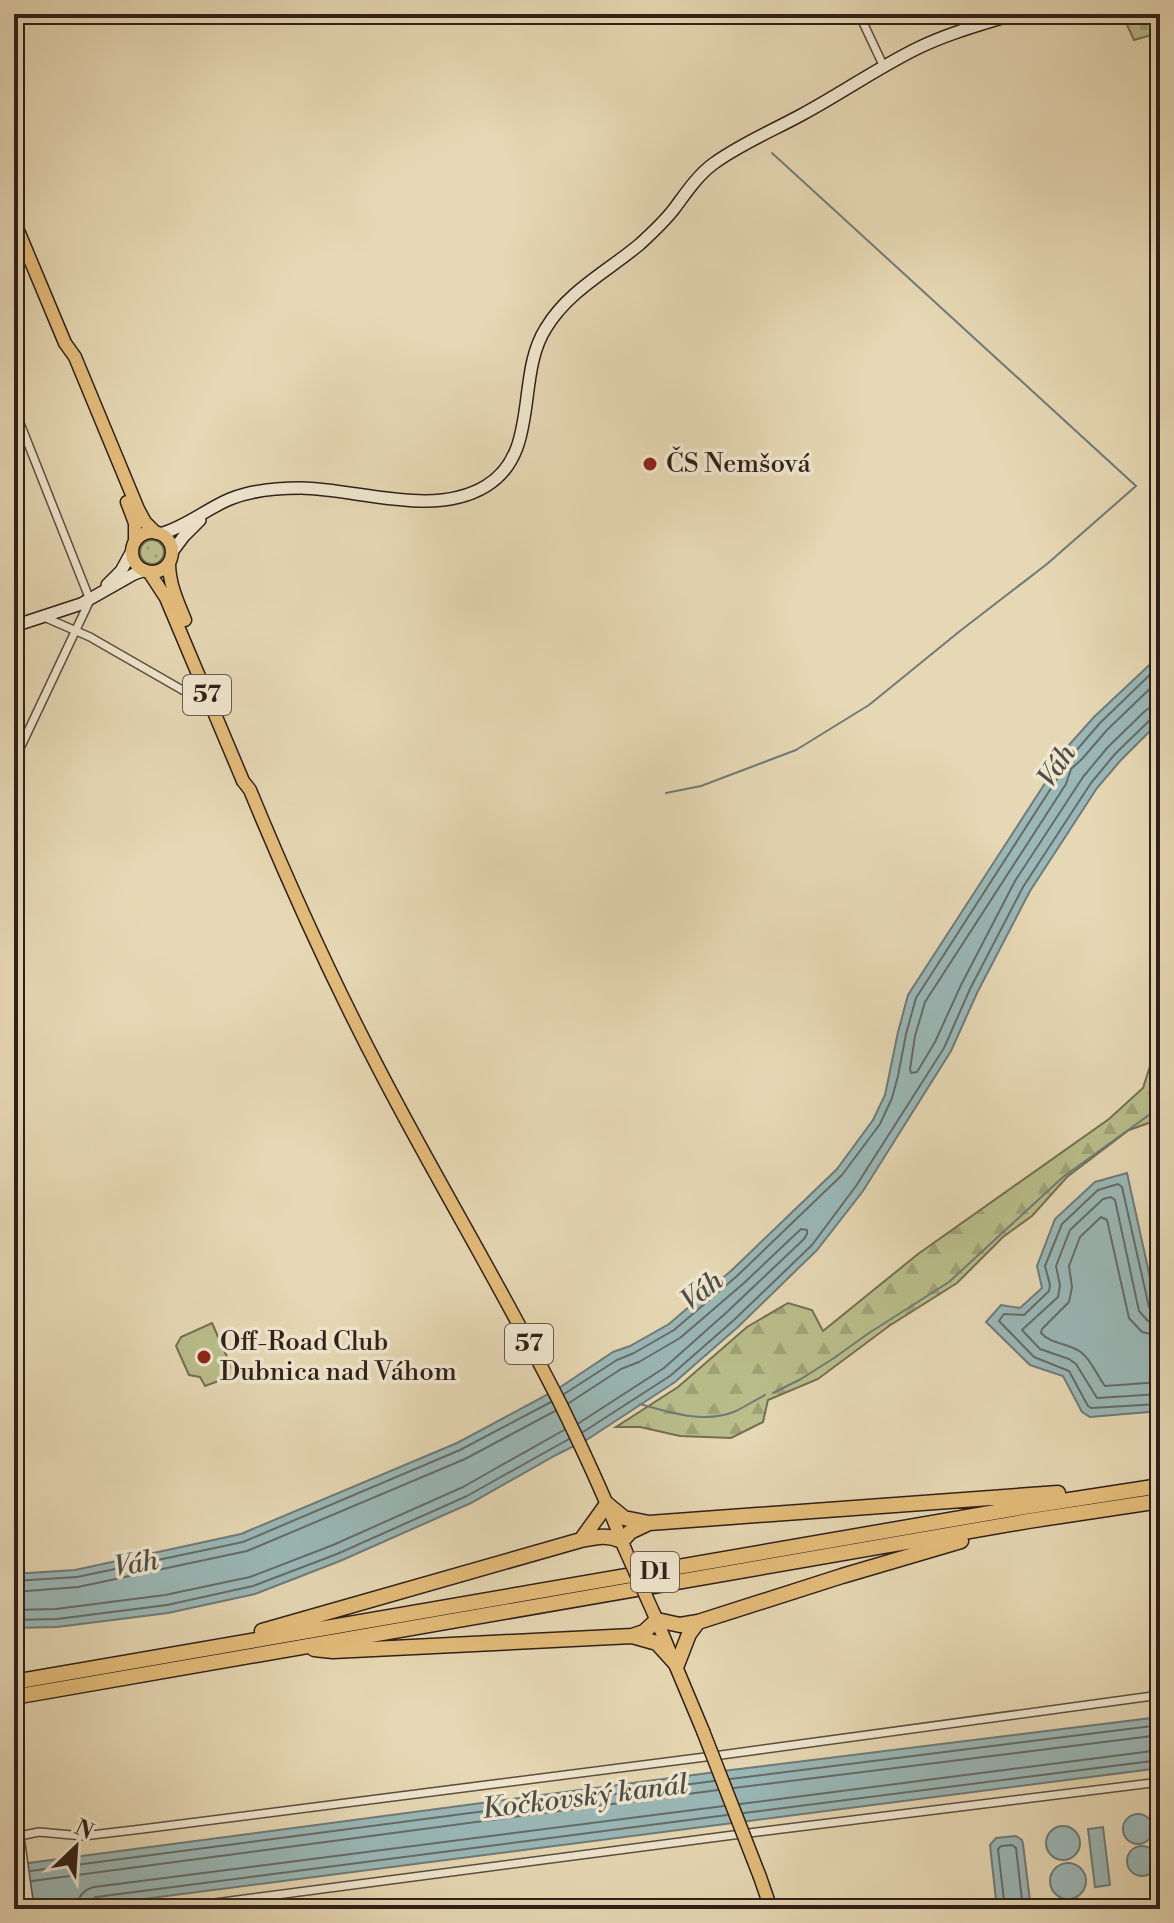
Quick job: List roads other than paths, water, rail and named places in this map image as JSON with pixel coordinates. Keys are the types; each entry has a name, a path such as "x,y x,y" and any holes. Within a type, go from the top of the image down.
{"highway":[{"name":"D1","path":"14,1682 1160,1486"},
{"path":"581,1540 606,1501 624,1518 649,1523 1091,1489 1114,1493"},
{"name":"D1","path":"14,1697 1028,1521 1160,1501"},
{"path":"298,1647 333,1651 632,1636 644,1632 656,1617 680,1625 698,1622 1028,1521"},
{"path":"195,1650 581,1540 612,1536 623,1544 630,1532 649,1523"},
{"path":"632,1636 657,1643 677,1665 689,1634 698,1622"}],"main road":[{"path":"94,598 121,571 144,534 178,527 231,499 274,489 314,489 431,501 465,496 484,487 504,471 516,450 535,350 544,330 577,292 660,225 698,177 715,162 916,49 1015,14"},
{"name":"57","path":"14,221 138,509 145,522 170,543 169,574 174,594 250,778 250,790"},
{"name":"57","path":"65,343 67,359 135,523 137,565 147,571 166,598 243,781 250,790 356,1023 542,1368 606,1501 677,1665 771,1909"},
{"path":"14,626 94,598 134,574 162,569 184,536 212,509"}],"street":[{"path":"859,14 884,67"},
{"path":"14,408 94,598 74,631 14,761"},
{"path":"43,617 112,649 191,695"},
{"path":"14,729 26,735"},
{"path":"30,1909 22,1851 17,1837 39,1832 83,1836 142,1829 1160,1695"},
{"path":"169,1909 1160,1782"}],"water":[{"name":"Váh","path":"1160,655 1160,721 1097,788 1030,891 951,1051 863,1191 817,1250 739,1326 675,1382 588,1439 471,1503 340,1561 255,1594 168,1613 57,1627 14,1628 14,1574 75,1570 241,1534 457,1443 556,1390 613,1352 669,1324 732,1270 837,1169 873,1120 885,1095 908,995 1051,774 1052,764 1094,717"},
{"path":"1127,1173 1160,1323 1160,1411 1090,1417 1082,1412 1063,1376 1030,1365 986,1322 1001,1305 1020,1308 1042,1288 1037,1266 1055,1219 1095,1182"},
{"name":"Kočkovský kanál","path":"1160,1717 1160,1768 66,1909 14,1909 14,1865"},
{"path":"1138,1814 1148,1819 1153,1829 1148,1839 1138,1844 1128,1839 1123,1829 1128,1819"},
{"path":"1063,1826 1075,1831 1080,1843 1075,1855 1063,1860 1051,1855 1046,1843 1051,1831"},
{"path":"1103,1827 1110,1885 1095,1887 1088,1829"},
{"path":"1016,1836 1023,1844 1031,1909 997,1909 990,1845 996,1838"},
{"path":"1142,1846 1152,1851 1157,1861 1152,1871 1142,1876 1132,1871 1127,1861 1132,1851"},
{"path":"1068,1863 1080,1869 1086,1881 1080,1893 1068,1899 1056,1893 1050,1881 1056,1869"}],"waterway":[{"path":"666,793 701,786 796,750 869,705 1047,564 1136,486 772,153"},
{"path":"773,1393 801,1379 949,1282 1063,1177 1160,1107"},
{"path":"640,1404 688,1416 712,1417 736,1411 765,1395"}],"place":[{"name":"ČS Nemšová","path":"650,464"},
{"name":"Off-Road Club Dubnica nad Váhom","path":"204,1357"}]}
